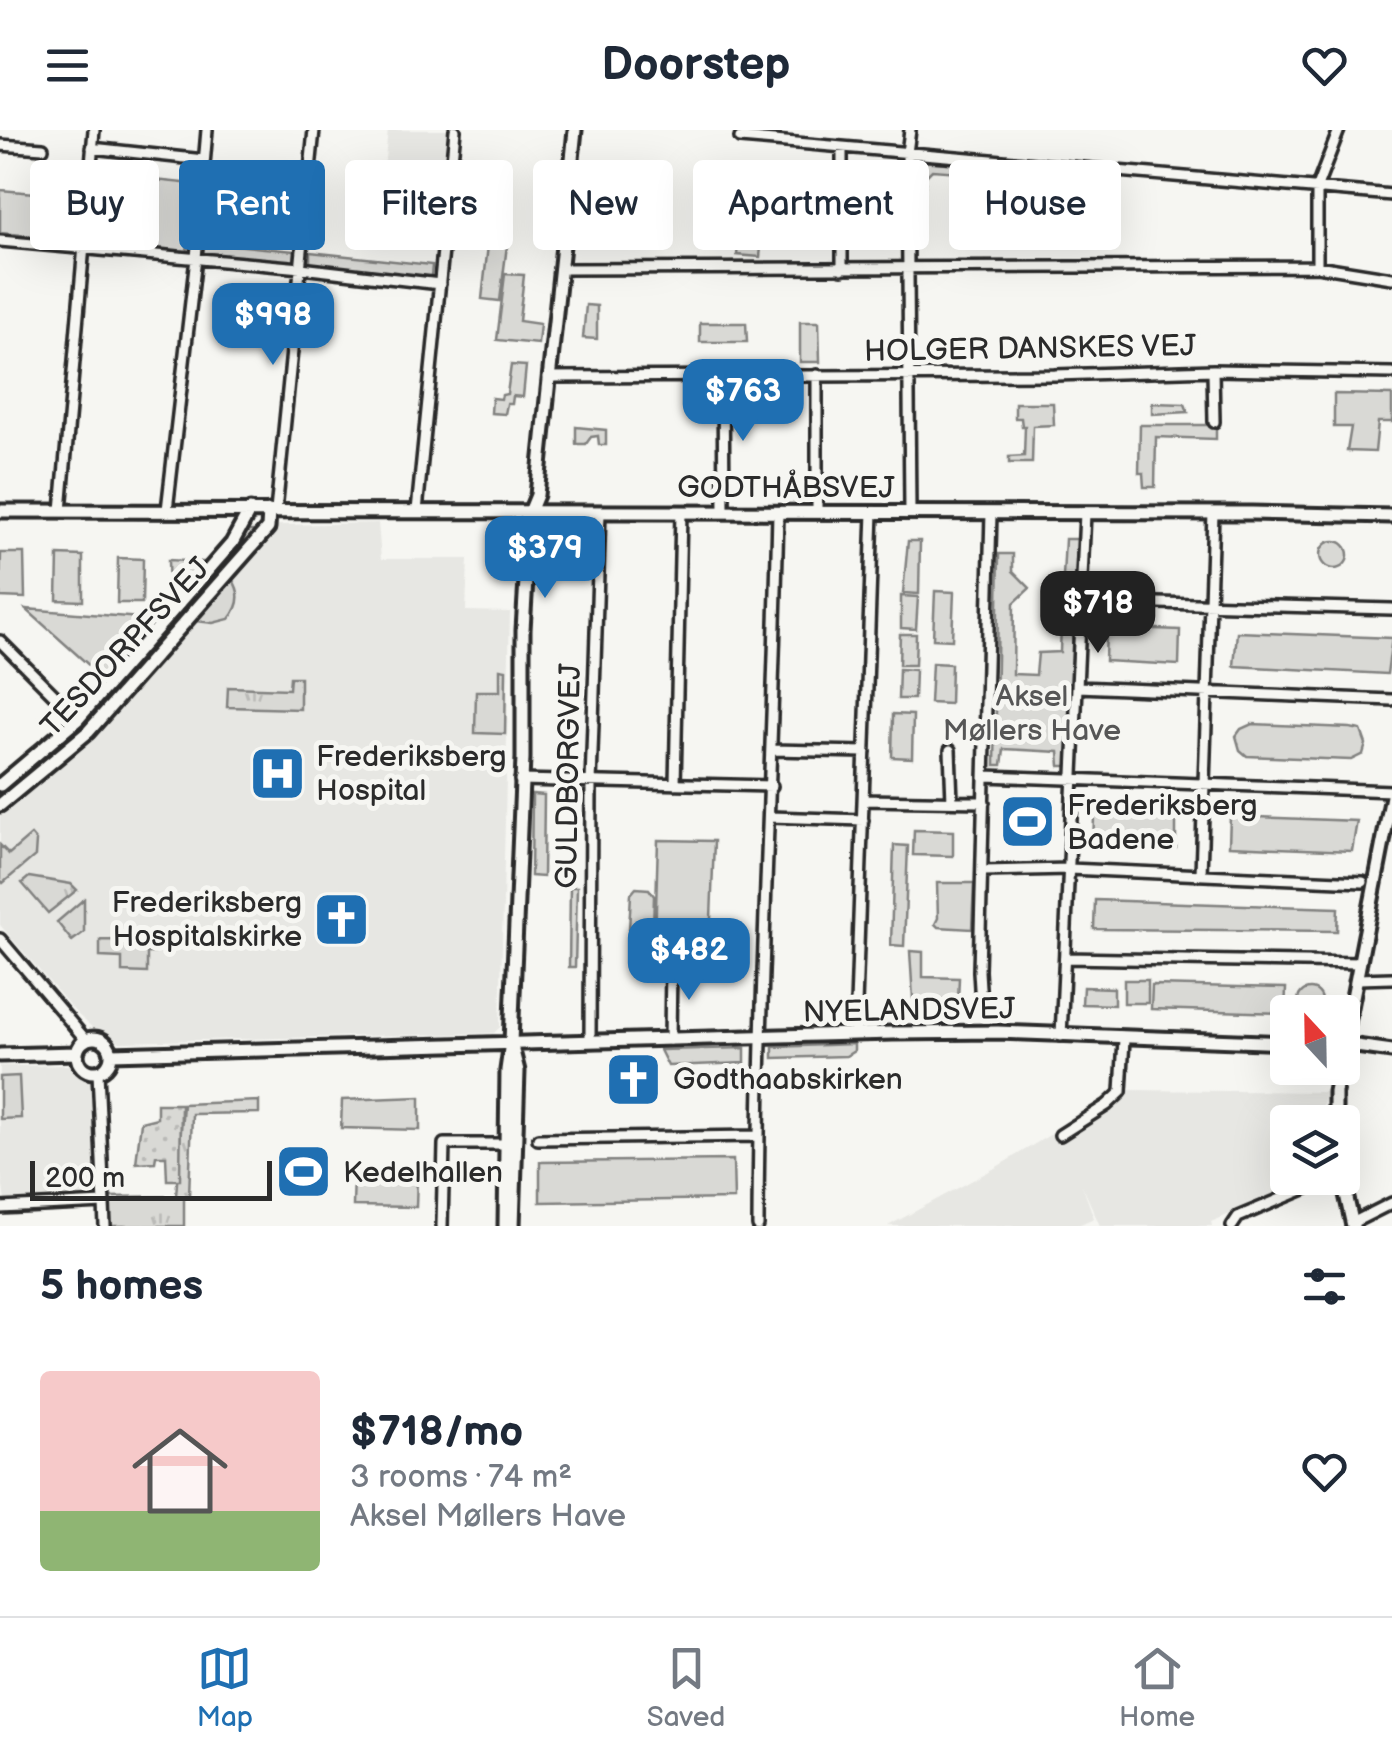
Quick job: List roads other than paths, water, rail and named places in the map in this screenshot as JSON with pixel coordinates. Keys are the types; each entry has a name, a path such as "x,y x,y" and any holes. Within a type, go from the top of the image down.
{"street":[{"path":"91,160 94,130"},
{"path":"92,148 204,160 207,130"},
{"path":"272,511 314,130"},
{"path":"417,511 455,130"},
{"path":"513,1226 507,1070 520,780 519,685 530,512 537,496 574,130"},
{"path":"910,130 910,512"},
{"path":"1317,266 1318,188 1340,130"},
{"path":"740,138 1392,195"},
{"path":"0,145 42,148"},
{"path":"842,147 842,268"},
{"path":"0,241 30,244"},
{"path":"61,511 82,250"},
{"path":"105,250 440,284"},
{"path":"168,510 197,250"},
{"path":"560,270 1317,266 1392,278"},
{"name":"HOLGER DANSKES VEJ","path":"1213,370 1214,422"},
{"name":"HOLGER DANSKES VEJ","path":"548,377 1055,375 1213,370 1392,373"},
{"path":"817,375 817,512"},
{"path":"723,376 724,512"},
{"name":"TESDORPFSVEJ","path":"0,785 78,719 232,543 250,510"},
{"name":"TESDORPFSVEJ","path":"0,805 99,719 268,528 272,511"},
{"name":"GODTHÅBSVEJ","path":"0,512 1213,512 1392,516"},
{"name":"GULDBORGVEJ","path":"590,1041 590,783 600,512"},
{"path":"675,784 681,512"},
{"path":"758,1226 778,512"},
{"path":"856,1034 873,512"},
{"path":"1201,874 1213,512"},
{"path":"981,1005 991,513"},
{"path":"1061,1036 1085,513"},
{"path":"1081,600 1392,610"},
{"path":"0,641 65,706"},
{"path":"1078,687 1392,700"},
{"path":"774,750 865,752"},
{"path":"950,750 952,802"},
{"path":"985,776 1392,794 1387,848 1354,995"},
{"path":"520,780 772,786"},
{"path":"864,800 984,802"},
{"path":"770,817 863,820"},
{"path":"983,871 1069,870 1363,882"},
{"path":"0,939 86,1040 102,1040 111,1054 108,1065 98,1072 85,1070 77,1054"},
{"path":"1066,958 1360,963"},
{"path":"670,1040 671,966"},
{"path":"1357,979 1392,978"},
{"path":"982,1017 982,1032"},
{"name":"NYELANDSVEJ","path":"111,1054 982,1032 1270,1042"},
{"path":"1060,1135 1121,1092 1124,1039"},
{"path":"77,1054 86,1040"},
{"path":"1360,1048 1392,1051"},
{"path":"0,1055 77,1054"},
{"path":"98,1072 105,1226"},
{"path":"538,1139 758,1136"},
{"path":"442,1226 444,1144 511,1144"},
{"path":"505,1226 511,1144"},
{"path":"1222,1226 1231,1226 1238,1217 1290,1195"},
{"path":"1346,1195 1353,1224 1392,1203"},
{"path":"0,1208 104,1203"}],"place":[{"name":"Frederiksberg Hospital","path":"277,773"},
{"name":"Frederiksberg Badene","path":"1028,822"},
{"name":"Frederiksberg Hospitalskirke","path":"341,919"},
{"name":"Godthaabskirken","path":"634,1079"},
{"name":"Kedelhallen","path":"304,1172"}],"park label":[{"name":"Aksel Møllers Have","path":"1032,713"}]}
